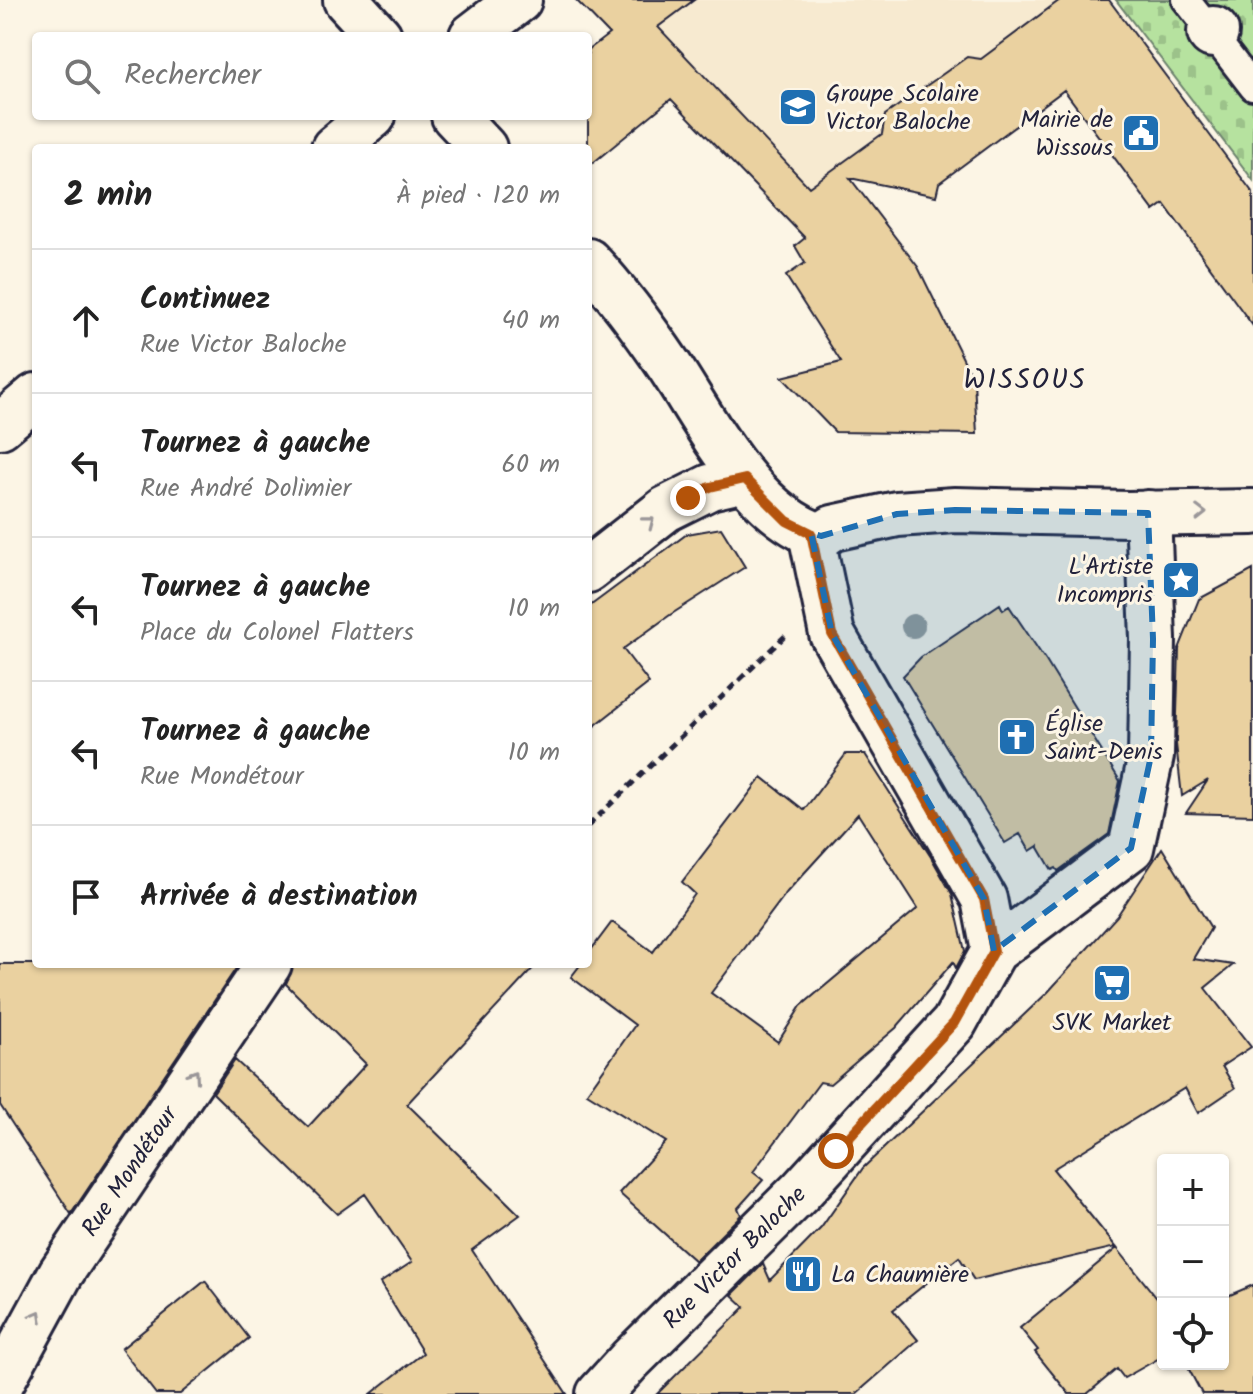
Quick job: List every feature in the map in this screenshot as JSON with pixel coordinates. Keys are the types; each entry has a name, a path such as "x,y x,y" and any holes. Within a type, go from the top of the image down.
{"street":[{"path":"346,0 375,32"},
{"path":"477,32 519,0"},
{"path":"339,144 368,120"},
{"path":"458,120 480,144"},
{"path":"592,266 650,340 745,479 787,521 811,533 821,536 833,528 897,514 955,510 1253,512"},
{"path":"0,426 32,399"},
{"path":"592,567 666,509 710,487 745,479"},
{"name":"Rue Victor Baloche","path":"599,1394 800,1192 954,1023 994,951 1131,848 1151,756 1153,639 1148,513"},
{"path":"811,533 832,634 984,899 994,951"},
{"name":"Rue Mondétour","path":"0,1385 61,1273 266,968"}],"lane":[{"path":"1186,0 1253,87"}],"path":[{"path":"592,822 787,634 827,610"}],"highlighted area":[{"path":"955,510 1148,513 1153,639 1151,756 1131,848 994,951 984,899 832,634 811,533 821,536 897,514"}],"shaded area":[{"name":"Groupe Scolaire Victor Baloche","path":"586,0 1060,0 778,210"}],"green space":[{"path":"1116,0 1253,0 1253,180"}],"building":[{"path":"576,0 694,0 658,27 809,187 882,134 885,115 967,57 981,59 1060,0 1109,0 1253,193 1253,326 1164,204 1154,211 1064,90 939,183 936,196 850,178 918,267 974,381 977,434 835,432 782,377 841,362 786,276 805,263 795,246 805,238 671,99 592,164 588,120 592,120 592,47 609,34"},
{"path":"721,528 745,567 623,649 649,683 592,728 592,605 687,534"},
{"path":"1253,570 1253,815 1186,813 1208,780 1182,796 1176,744 1179,649 1199,599"},
{"name":"Église Saint-Denis","path":"1000,604 1003,610 1009,606 1120,781 1109,834 1058,871 1056,868 1052,870 1038,846 1030,851 1020,834 1005,843 903,676 921,657"},
{"path":"846,754 865,754 952,894 965,951 956,968 953,962 896,1028 830,1084 820,1082 753,1172 763,1180 738,1208 741,1215 695,1261 619,1193 666,1142 587,1093 635,1025 571,977 578,968 592,968 592,949 612,922 653,952 695,894 682,882 762,777 804,810","holes":["858,814 918,908 801,1006 778,1042 711,993 787,892"]},
{"path":"1162,848 1211,928 1193,959 1233,965 1205,988 1251,1047 1222,1066 1235,1088 1198,1113 1185,1088 1053,1169 1116,1247 974,1280 959,1257 893,1310 918,1340 856,1394 657,1394 745,1307 732,1295 763,1264 770,1280 821,1228 863,1168 1048,992 1117,916"},
{"path":"0,964 32,964 32,968 236,968 71,1214 0,1105"},
{"path":"292,968 533,968 407,1104 520,1215 472,1250 567,1394 371,1394 423,1353 380,1283 412,1262 365,1194 337,1214 213,1093 235,1060 308,1127 366,1064 286,984"},
{"path":"1117,1248 1157,1298 1157,1359 1124,1378 1117,1369 1087,1394 1069,1394 1020,1328"},
{"path":"205,1281 249,1338 180,1394 156,1394 121,1349"},
{"path":"1253,1285 1253,1394 1202,1394 1189,1370 1229,1370 1229,1295"}],"place":[{"name":"Groupe Scolaire Victor Baloche","path":"798,107"},
{"name":"Mairie de Wissous","path":"1141,133"},
{"name":"L'Artiste Incompris","path":"1181,580"},
{"name":"Église Saint-Denis","path":"1017,737"},
{"name":"SVK Market","path":"1112,983"},
{"name":"La Chaumière","path":"803,1274"}],"district":[{"name":"WISSOUS","path":"1025,378"}],"route":[{"path":"688,498 710,487 745,479 787,521 811,533 832,634 984,899 994,951 954,1023 836,1151"}]}
